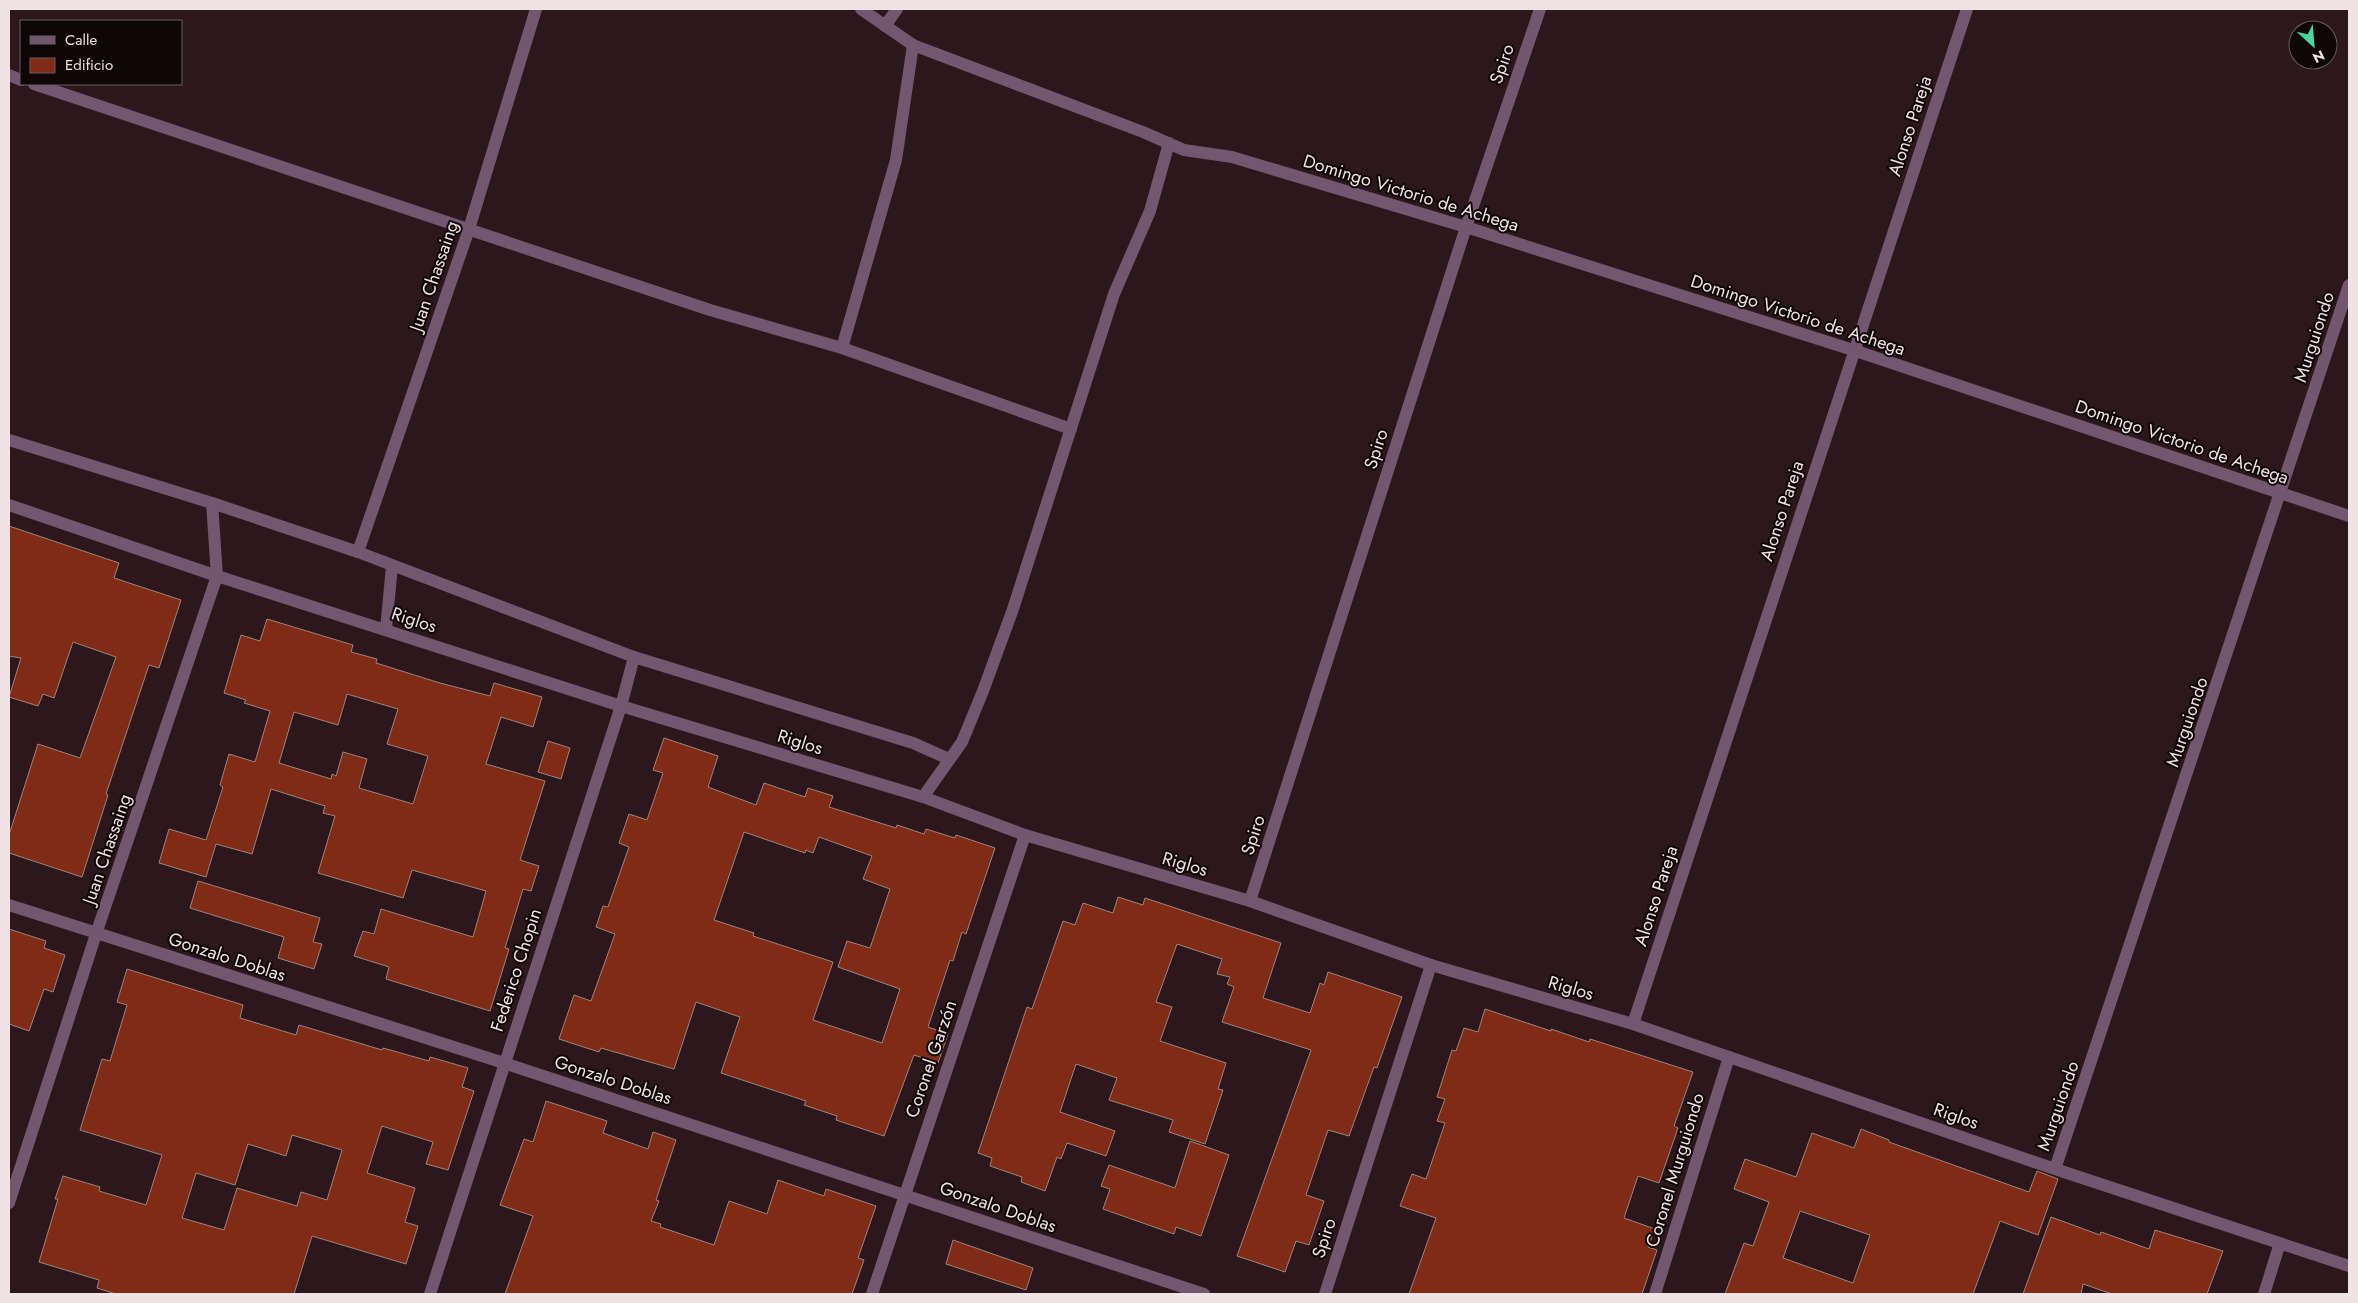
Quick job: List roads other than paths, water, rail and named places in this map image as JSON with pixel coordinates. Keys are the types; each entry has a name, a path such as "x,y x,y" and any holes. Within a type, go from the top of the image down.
{"street":[{"name":"Juan Chassaing","path":"358,552 469,229 536,9"},
{"name":"Domingo Victorio de Achega","path":"861,9 912,45 1184,150 1232,157 1466,227 1853,350 2349,516"},
{"path":"885,26 897,9"},
{"name":"Spiro","path":"1250,901 1466,227 1540,9"},
{"name":"Alonso Pareja","path":"1633,1024 1853,350 1967,9"},
{"path":"842,348 896,160 912,45"},
{"path":"37,85 710,310 842,348 1070,429"},
{"path":"923,797 962,742 983,691 1013,609 1114,294 1150,211 1169,143"},
{"name":"Murguiondo","path":"2055,1169 2349,285"},
{"path":"9,440 212,503 358,552 634,657 913,743 949,759"},
{"name":"Juan Chassaing","path":"9,1202 96,934 218,576 212,503"},
{"name":"Riglos","path":"9,506 218,576 621,706 923,797 1025,835 1250,901 1431,965 1633,1024 2055,1169 2349,1266"},
{"path":"386,629 392,566"},
{"name":"Federico Chopin","path":"430,1294 621,706 634,657"},
{"name":"Coronel Garzón","path":"872,1294 1025,835"},
{"name":"Gonzalo Doblas","path":"9,905 504,1063 1204,1294"},
{"name":"Spiro","path":"1325,1294 1431,965"},
{"name":"Coronel Murguiondo","path":"1655,1294 1729,1057"},
{"path":"2264,1294 2280,1243"}]}
